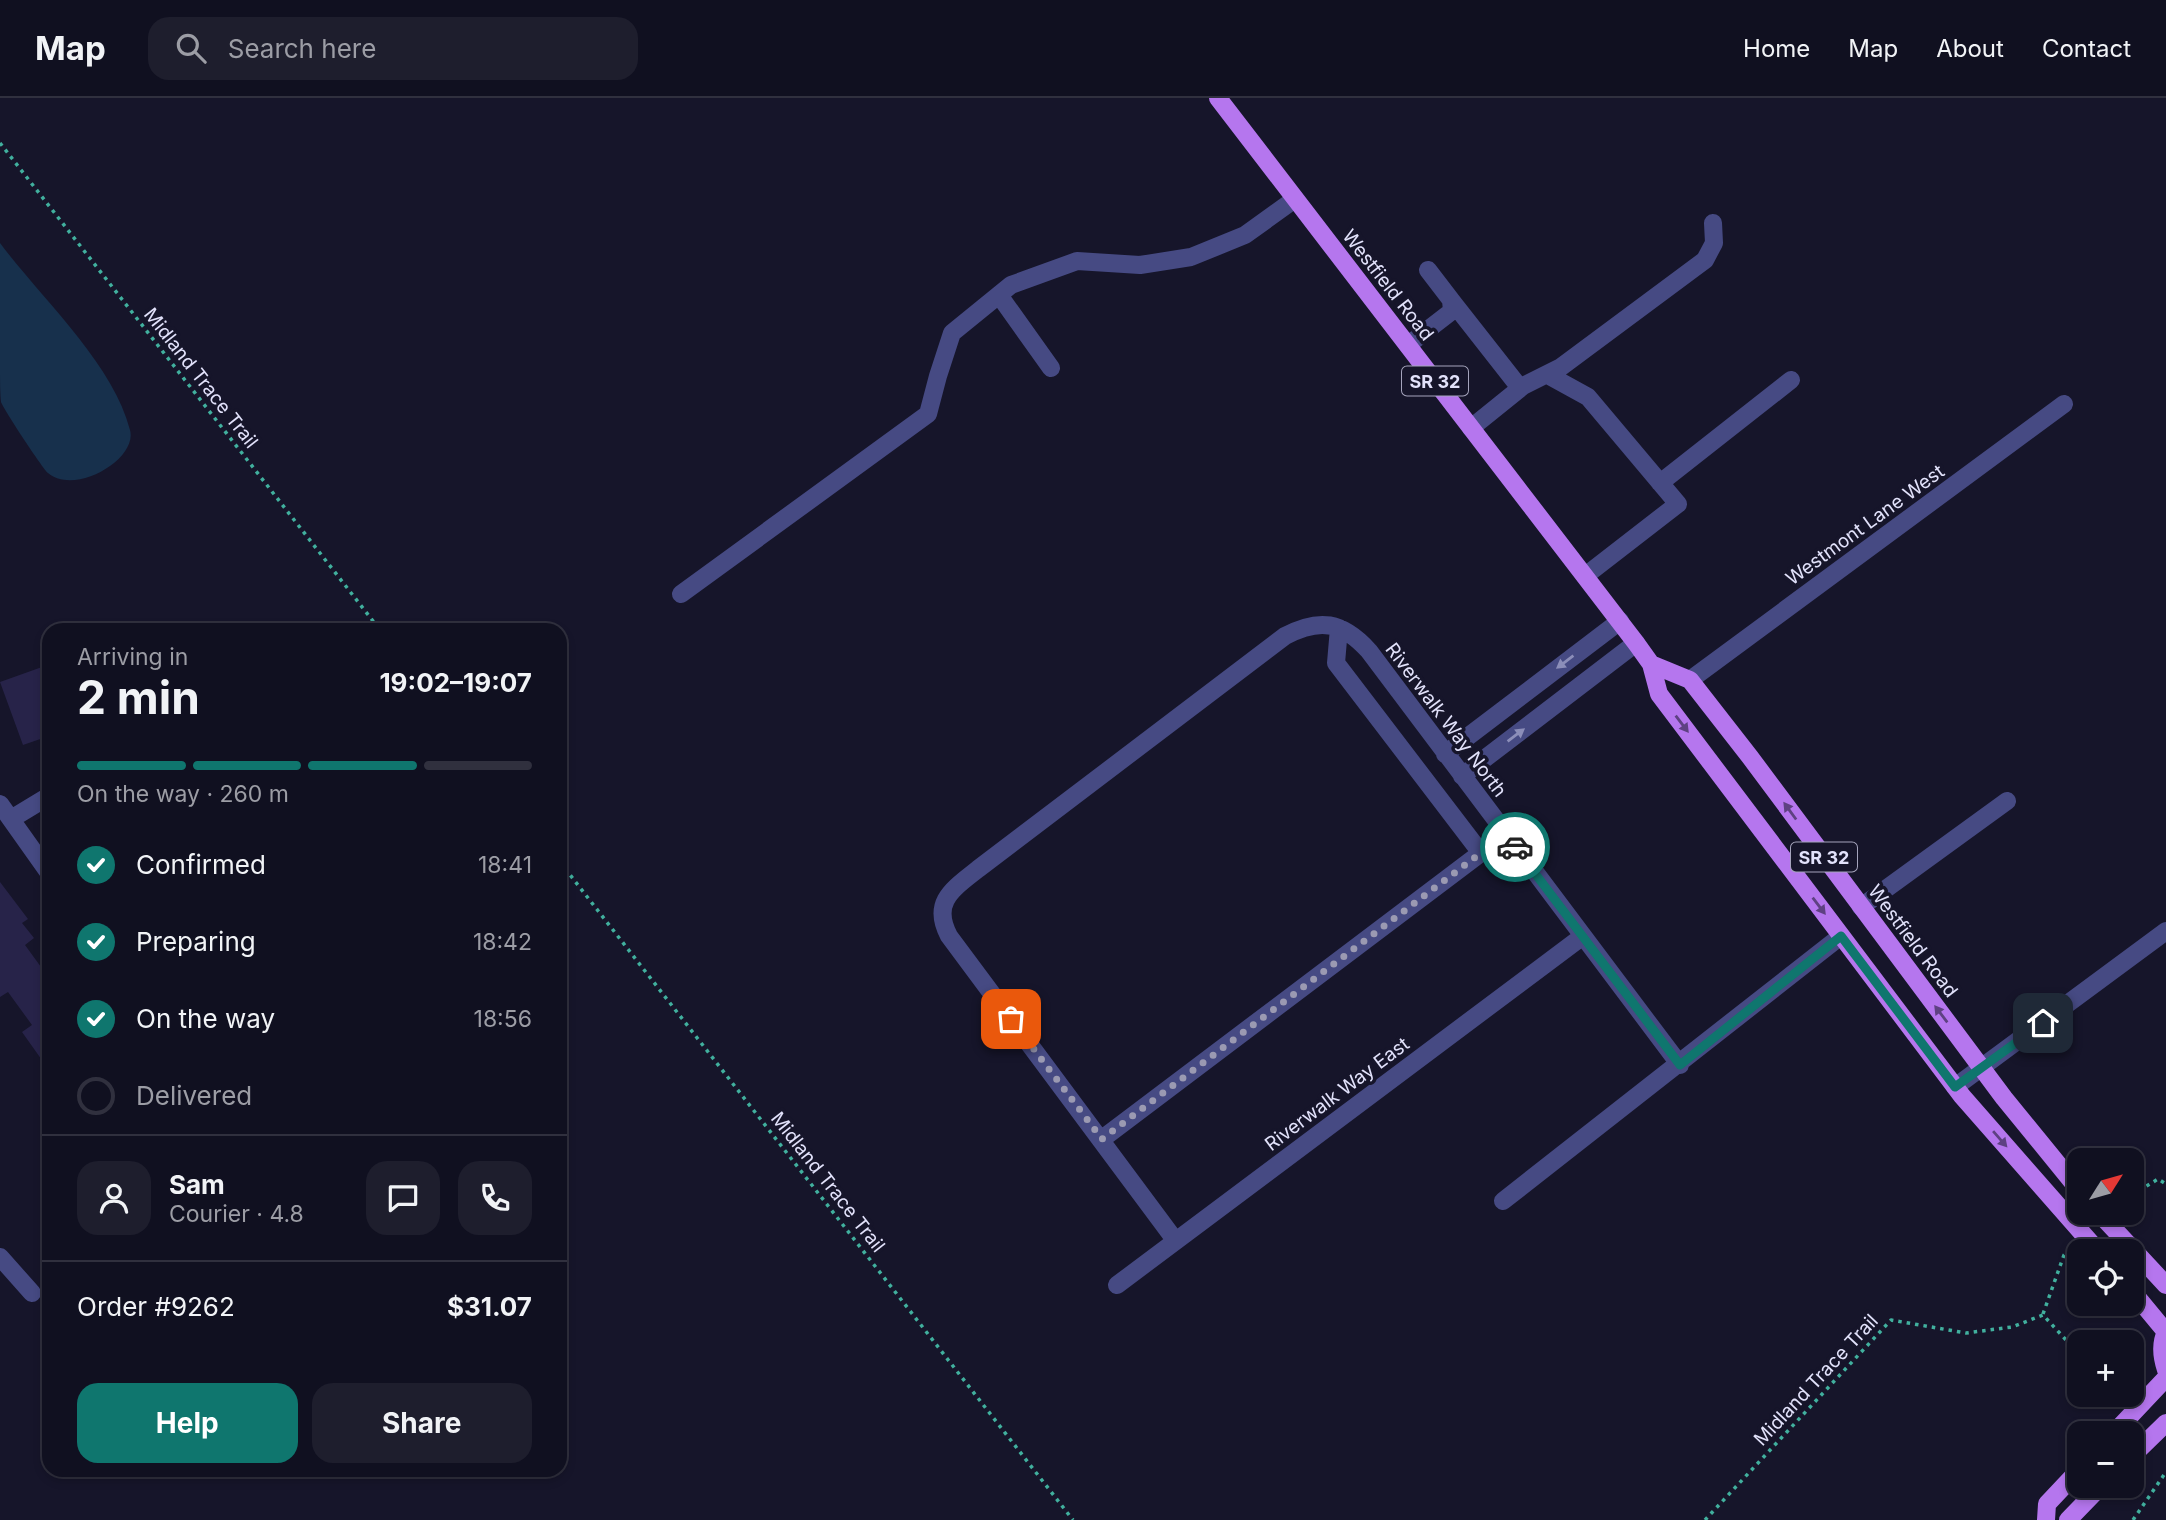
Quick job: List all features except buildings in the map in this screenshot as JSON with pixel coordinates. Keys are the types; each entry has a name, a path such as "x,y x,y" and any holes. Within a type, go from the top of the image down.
{"main road":[{"name":"Westfield Road","path":"1218,98 1636,643 1651,664 1659,694 1955,1087 2088,1239"},
{"path":"1651,664 1690,680"},
{"name":"Westfield Road","path":"1690,680 1982,1068 2067,1175"},
{"path":"2110,1225 2166,1285"},
{"path":"2144,1305 2166,1332 2162,1357 2166,1370"},
{"path":"2125,1421 2166,1378"},
{"path":"2144,1444 2166,1423"},
{"path":"2046,1520 2046,1504 2067,1482"},
{"path":"2068,1520 2088,1498"}],"street":[{"path":"681,594 928,414 952,333 1012,285 1077,261 1140,265 1191,257 1245,235 1295,199"},
{"path":"1471,428 1520,388 1548,375 1705,260 1714,243 1713,223"},
{"path":"1428,270 1520,388"},
{"path":"999,295 1051,368"},
{"path":"1408,345 1452,311 1451,300"},
{"path":"1548,375 1588,397 1678,505 1585,576"},
{"path":"1660,482 1791,380"},
{"name":"Westmont Lane West","path":"1690,680 2064,404"},
{"path":"1445,754 1619,621"},
{"name":"Riverwalk Way North","path":"1102,1139 954,943 944,926 943,903 951,890 1284,636 1314,624 1328,624 1339,628 1357,639 1369,651 1680,1065"},
{"path":"1339,628 1336,663 1481,853"},
{"path":"1462,776 1636,643"},
{"path":"1388,733 1414,713"},
{"path":"11,819 42,800"},
{"path":"1861,907 2007,801"},
{"path":"0,804 42,863"},
{"path":"1175,1241 1102,1139 1506,834"},
{"path":"1955,1087 2166,931"},
{"name":"Riverwalk Way East","path":"1117,1285 1583,936"},
{"path":"1503,1201 1680,1065 1841,936"},
{"path":"0,1257 32,1293"}],"path":[{"name":"Midland Trace Trail","path":"0,143 375,623"},
{"name":"Midland Trace Trail","path":"567,871 1073,1520"},
{"path":"2144,1188 2158,1179 2166,1184"},
{"path":"2067,1252 2043,1315 2067,1341"},
{"name":"Midland Trace Trail","path":"1705,1520 1892,1320 1966,1333 2012,1327 2043,1315"},
{"path":"2133,1520 2166,1472"}],"water":[{"path":"0,243 92,356 121,405 130,430 130,441 115,462 88,477 60,479 48,473 1,402"}],"way so far":[{"path":"1011,1019 1102,1139 1506,834 1515,847"}],"route":[{"path":"1515,847 1680,1065 1841,936 1955,1087 2043,1023"}]}
